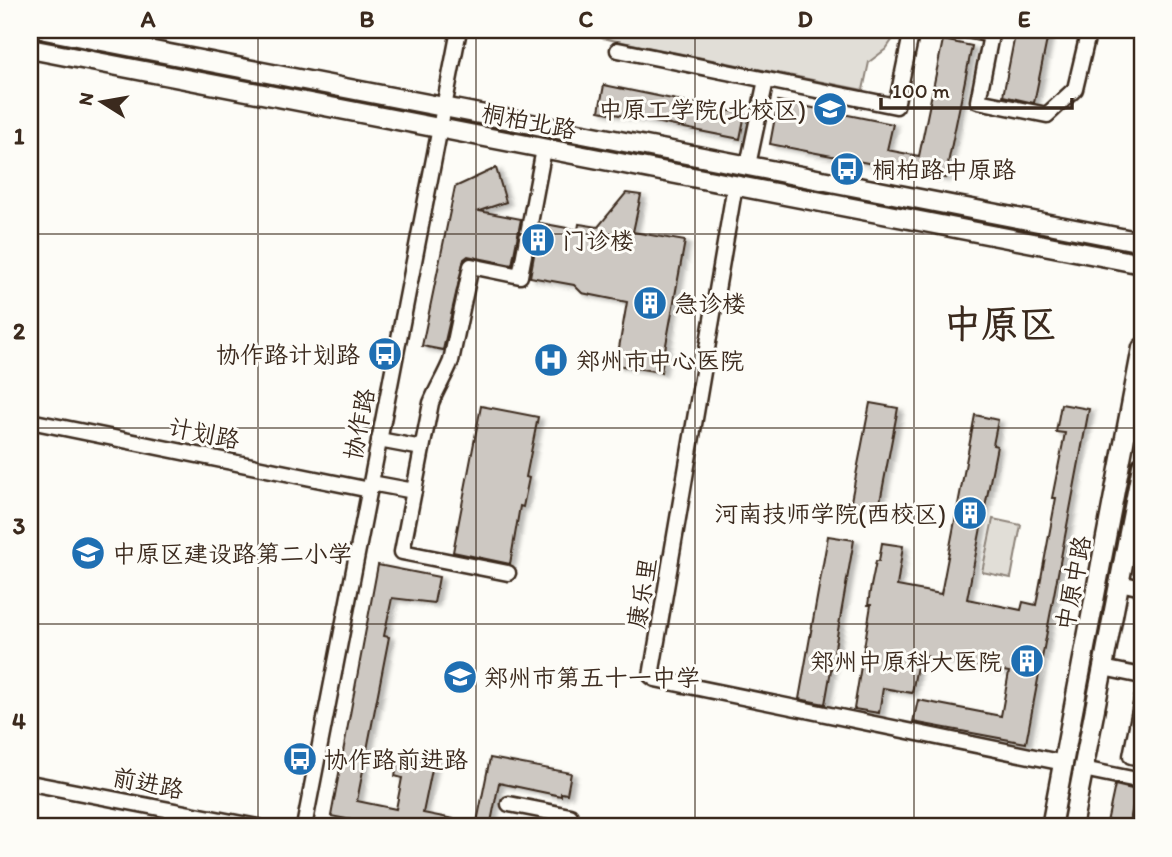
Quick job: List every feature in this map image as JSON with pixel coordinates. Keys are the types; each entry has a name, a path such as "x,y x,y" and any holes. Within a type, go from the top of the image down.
{"main road":[{"name":"桐柏北路","path":"46,30 1142,242"},
{"name":"桐柏北路","path":"30,49 1142,264"},
{"name":"中原中路","path":"1051,827 1142,348"},
{"name":"中原中路","path":"1072,827 1142,466"}],"street":[{"name":"协作路","path":"304,827 459,30"},
{"path":"618,50 896,106 912,30"},
{"path":"967,30 992,32 978,101 1047,115 1075,89 1089,30"},
{"path":"748,165 766,80"},
{"path":"508,573 402,552 431,403 451,361 471,266 520,276 544,149"},
{"name":"康乐里","path":"735,185 651,676 655,679 1064,763"},
{"name":"计划路","path":"30,421 370,486 414,491"},
{"path":"379,440 422,448"},
{"path":"1120,583 1142,588"},
{"path":"1103,668 1142,676"},
{"path":"1142,700 1131,756 1142,758"},
{"path":"1083,769 1142,781"},
{"name":"前进路","path":"30,783 258,827"},
{"path":"509,804 570,816 568,827"}],"shaded area":[{"path":"604,30 899,30 886,49 869,62 863,90 602,38"},
{"path":"993,519 1021,525 1011,578 982,572"}],"building":[{"path":"1016,30 1049,30 1034,103 1003,96"},
{"path":"943,40 972,46 945,178 770,144 778,101 893,124 887,150 919,156"},
{"path":"604,85 745,114 740,139 599,111"},
{"path":"496,168 506,202 479,211 521,219 512,265 468,256 464,259 443,350 422,346 455,187"},
{"path":"626,193 641,195 633,232 685,241 661,372 616,365 627,302 582,293 574,285 530,277 540,223 578,230 579,224 598,227"},
{"path":"870,403 898,408 879,507 851,501"},
{"path":"1061,404 1089,409 1026,743 913,722 918,700 1001,716 1009,672 919,655 912,693 883,688 879,713 854,709 871,605 868,605 870,591 882,543 903,546 897,586 941,594 975,415 998,420 993,445 997,446 967,599 1021,610 1023,602 1036,605 1065,433 1056,432"},
{"path":"481,406 538,417 526,477 529,478 523,507 520,506 510,564 453,552"},
{"path":"828,536 854,540 825,704 799,699"},
{"path":"378,565 439,577 434,603 392,598 384,636 389,637 357,801 396,809 402,778 395,776 398,762 405,764 408,750 435,755 423,813 469,822 468,827 388,827 331,816"},
{"path":"490,758 571,773 567,794 561,793 561,796 499,783 490,827 476,827"},
{"path":"1115,785 1136,790 1129,827 1106,827"}],"place":[{"name":"中原工学院(北校区)","path":"830,109"},
{"name":"桐柏路中原路","path":"847,169"},
{"name":"门诊楼","path":"538,240"},
{"name":"急诊楼","path":"650,303"},
{"name":"协作路计划路","path":"385,354"},
{"name":"郑州市中心医院","path":"551,360"},
{"name":"河南技师学院(西校区)","path":"970,513"},
{"name":"中原区建设路第二小学","path":"88,553"},
{"name":"郑州中原科大医院","path":"1027,661"},
{"name":"郑州市第五十一中学","path":"460,677"},
{"name":"协作路前进路","path":"300,759"}],"district":[{"name":"中原区","path":"1000,324"}]}
